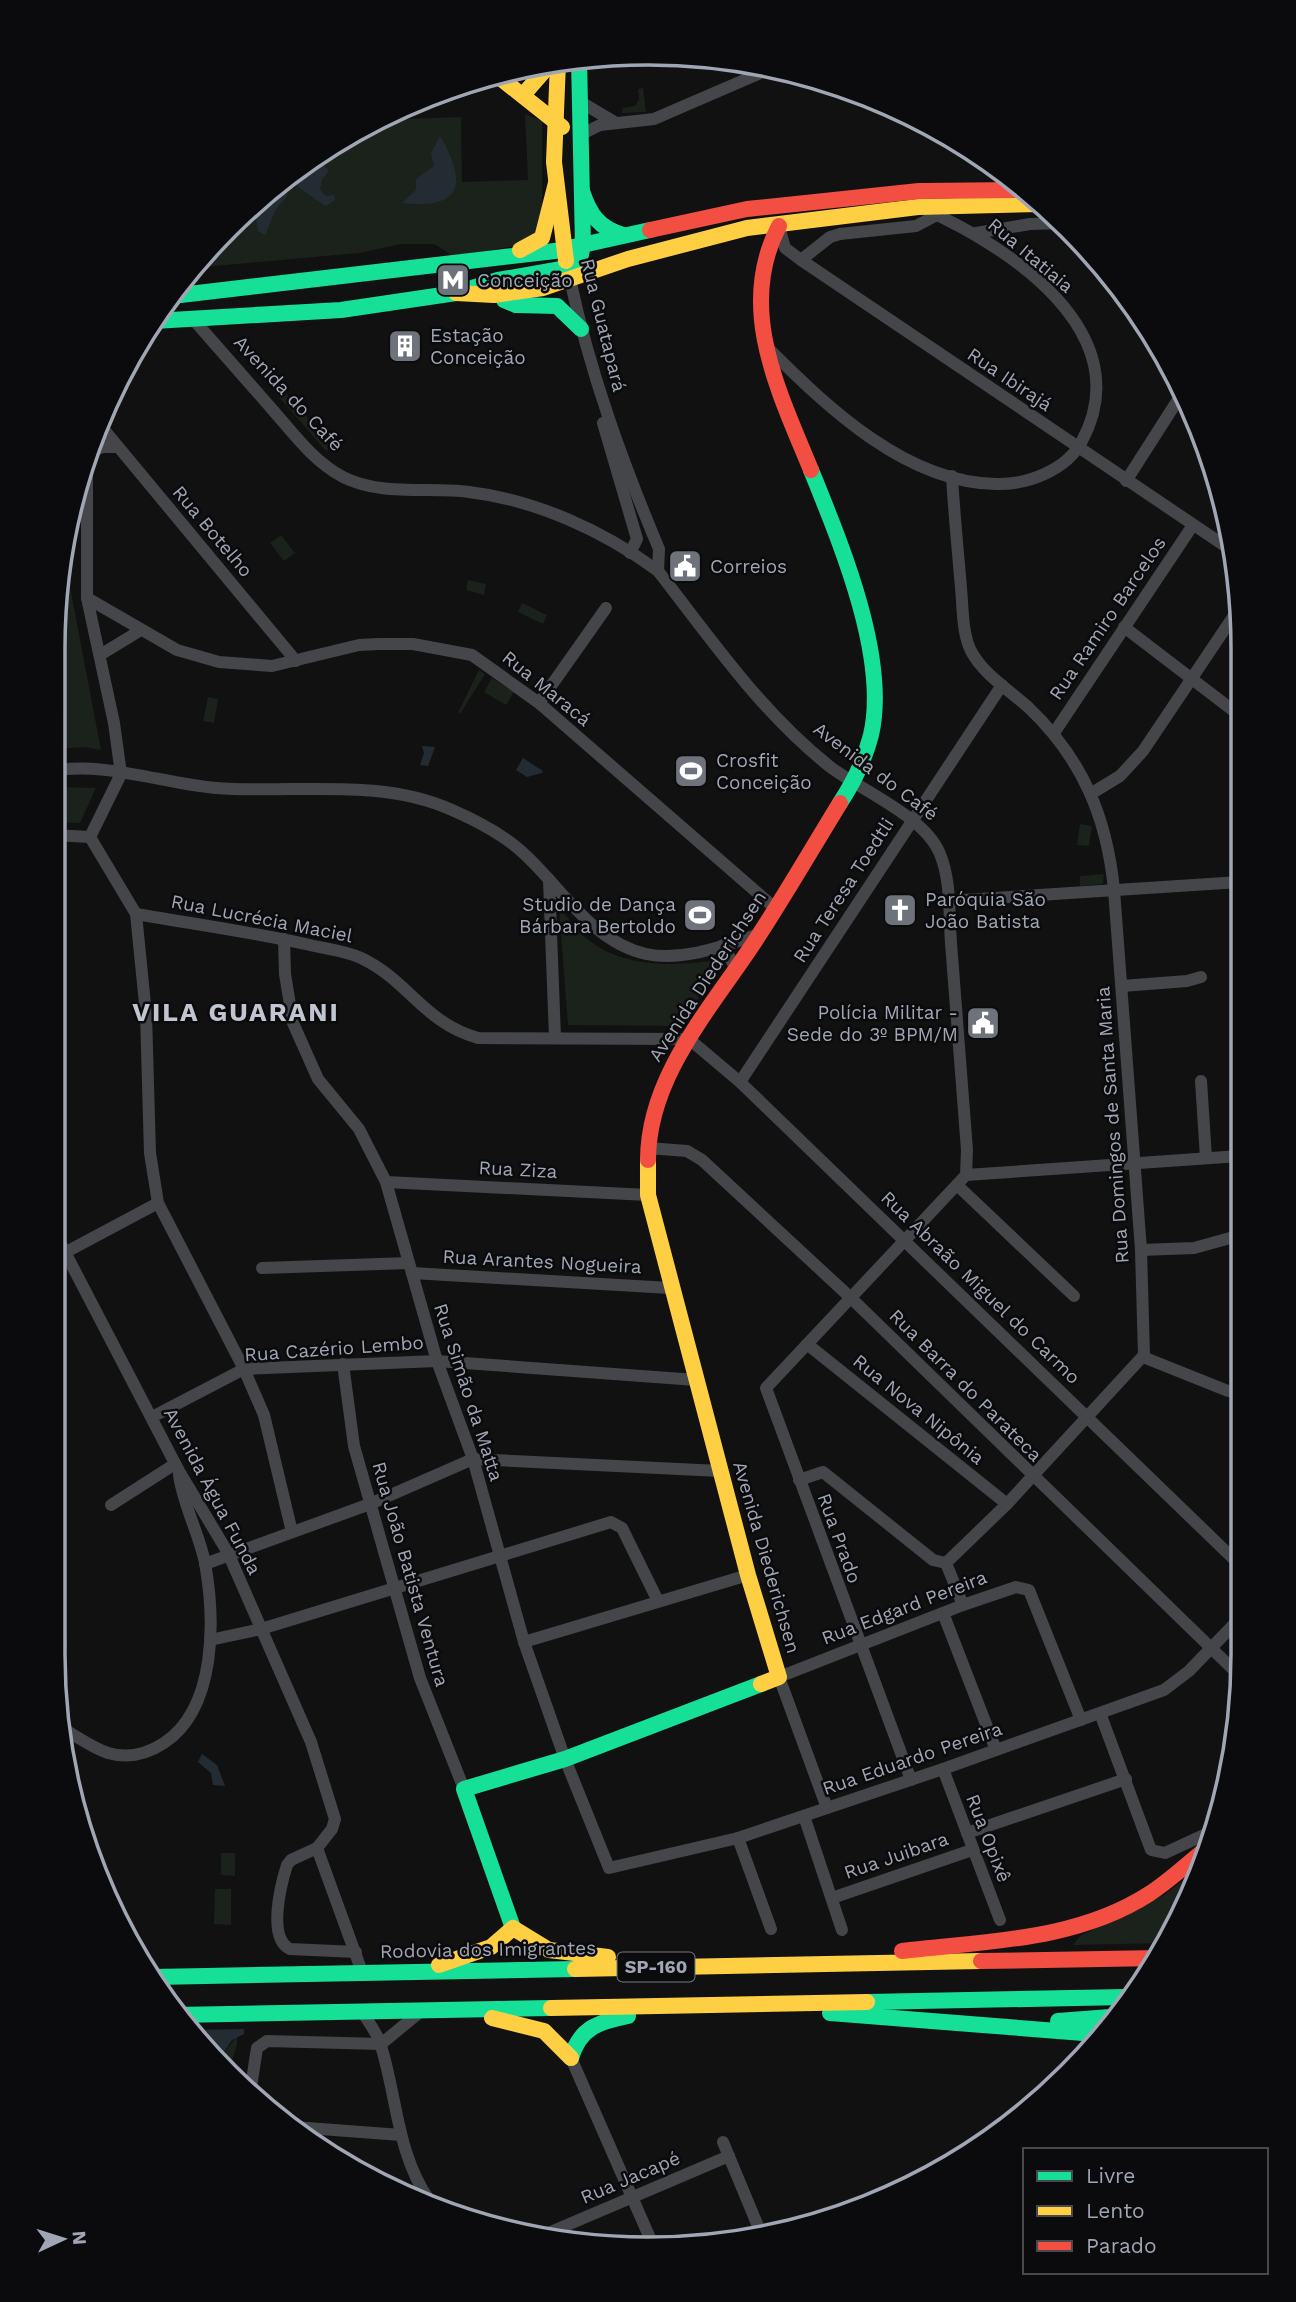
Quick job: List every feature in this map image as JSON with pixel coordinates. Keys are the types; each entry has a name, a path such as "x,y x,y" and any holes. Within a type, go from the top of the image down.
{"main road":[{"path":"456,293 494,295 542,288 569,274 580,260 583,245 579,69"},
{"path":"509,255 542,238 556,183 558,72"},
{"path":"523,95 541,75"},
{"path":"507,83 581,140"},
{"name":"Rua Guatapará","path":"556,183 569,274"},
{"path":"582,191 594,222 602,229 628,236"},
{"path":"183,296 564,249 724,213 840,199 919,191 1021,199"},
{"path":"779,226 788,214 840,199"},
{"path":"165,321 341,310 456,293 498,280 569,274 747,228 918,206 1022,200"},
{"name":"Avenida Diederichsen","path":"779,226 764,259 758,289 764,344 867,627 873,717 866,759 853,783 760,934 667,1075 653,1113 648,1148 648,1195 670,1288 748,1575 779,1677"},
{"path":"275,285 293,265"},
{"path":"494,295 516,304 558,306 581,329"},
{"name":"Avenida do Café","path":"178,304 194,320"},
{"name":"Rua Edgard Pereira","path":"464,1789 565,1759 779,1677"},
{"path":"464,1789 513,1928 549,1950 662,1966"},
{"path":"840,1962 861,1954 914,1951 1069,1930 1092,1923 1149,1894 1197,1850"},
{"path":"423,1971 477,1950 494,1947 505,1941 513,1928"},
{"name":"Rodovia dos Imigrantes","path":"162,1977 1145,1958"},
{"name":"SP-160","path":"190,2015 1119,1997"},
{"path":"735,2004 886,2020 1000,2025 1091,2034"},
{"path":"463,2011 544,2031 571,2058 580,2035 595,2024 685,2005"},
{"path":"1000,2025 1104,2017"}],"street":[{"path":"581,140 600,125 654,119 756,75"},
{"path":"579,101 599,116 616,123"},
{"name":"Rua Itatiaia","path":"764,344 819,400 856,428 921,466 952,476 997,484 1024,480 1062,464 1078,448 1090,426 1096,402 1094,357 1086,337 1071,315 1049,292 976,233 918,206"},
{"path":"1030,207 1030,224"},
{"path":"801,260 830,237 916,226 937,215"},
{"path":"976,233 1048,224"},
{"name":"Rua Ibirajá","path":"779,226 785,248 801,260 1222,544"},
{"name":"Rua Guatapará","path":"569,274 581,329 605,412 659,550 658,571"},
{"name":"Avenida do Café","path":"194,320 311,454 345,478 372,487 469,492 508,499 551,513 631,553 658,571 729,666 812,752 928,834 940,853 947,901 966,1137 961,1180"},
{"path":"1126,481 1176,402"},
{"name":"Rua Guatapará","path":"605,412 602,426 637,539 631,553"},
{"name":"Rua Botelho","path":"106,433 296,661"},
{"path":"101,448 118,447"},
{"name":"Rua Domingos de Santa Maria","path":"952,476 967,636 975,657 1054,733 1074,760 1092,793 1107,837 1122,985 1141,1250 1143,1357"},
{"path":"87,490 88,598 121,774 90,837"},
{"name":"Rua Ramiro Barcelos","path":"1054,733 1193,525"},
{"name":"Rua Maracá","path":"88,598 177,650 219,662 272,666 359,645 413,644 447,648 472,655 539,703 775,908"},
{"path":"539,703 606,608"},
{"path":"1092,793 1131,766 1230,621"},
{"path":"1124,627 1231,709"},
{"path":"100,655 141,630"},
{"name":"Rua Teresa Toedtli","path":"740,1082 1002,685"},
{"path":"65,770 86,767 216,788 381,792 421,799 452,810 520,849 601,932 646,954 677,955 760,934"},
{"path":"65,836 90,837"},
{"path":"90,837 136,914 146,1014 150,1153 158,1203 244,1369 264,1415 292,1532"},
{"path":"549,880 555,1038"},
{"path":"947,901 1114,890 1231,886"},
{"name":"Rua Lucrécia Maciel","path":"136,914 284,939 358,956 376,965 433,1018 458,1033 501,1040 689,1039"},
{"name":"Rua Simão da Matta","path":"284,939 289,1003 304,1052 318,1079 373,1151 386,1182 437,1361 473,1459 524,1642 565,1759 609,1868"},
{"path":"723,945 736,969"},
{"path":"1122,985 1187,981 1201,977"},
{"name":"Rua Abraão Miguel do Carmo","path":"689,1039 740,1082 1231,1556"},
{"path":"1201,1082 1206,1158"},
{"name":"Rua Barra do Parateca","path":"648,1148 694,1154 850,1298 1231,1667"},
{"path":"807,1344 961,1180 1231,1157"},
{"path":"961,1180 1074,1296"},
{"name":"Rua Ziza","path":"386,1182 648,1195"},
{"path":"65,1252 158,1203"},
{"path":"1141,1250 1194,1248 1231,1238"},
{"name":"Avenida Água Funda","path":"65,1265 152,1417 177,1468 228,1553 311,1742 335,1819 332,1829 317,1848"},
{"name":"Rua Arantes Nogueira","path":"262,1268 410,1268 670,1288"},
{"name":"Rua Prado","path":"807,1344 766,1388 859,1646 911,1780"},
{"name":"Rua Nova Nipônia","path":"807,1344 1007,1504"},
{"path":"946,1563 1007,1504 1143,1357 1228,1391"},
{"name":"Rua Cazério Lembo","path":"152,1417 244,1369 437,1361 696,1380"},
{"name":"Rua João Batista Ventura","path":"343,1364 352,1437 370,1504 430,1708 464,1789"},
{"path":"205,1564 228,1553 370,1504 473,1459 720,1471"},
{"path":"70,1733 105,1752 128,1755 153,1750 185,1726 193,1711 210,1640 205,1564 177,1468 111,1505"},
{"path":"799,1480 823,1472 933,1560 946,1563"},
{"path":"210,1640 261,1629 498,1555 615,1522 622,1528 659,1601"},
{"path":"946,1563 963,1605"},
{"path":"524,1642 748,1575"},
{"name":"Rua Edgard Pereira","path":"779,1677 1016,1587 1029,1590 1081,1720"},
{"path":"943,1613 996,1750"},
{"name":"Rua Eduardo Pereira","path":"609,1868 738,1838 1164,1690 1231,1628"},
{"name":"Avenida Diederichsen","path":"779,1677 827,1808"},
{"path":"1100,1713 1153,1852 1171,1852 1199,1843"},
{"name":"Rua Opixê","path":"943,1769 1000,1920"},
{"path":"967,1833 1125,1779"},
{"path":"804,1816 842,1930"},
{"path":"738,1838 772,1929"},
{"path":"356,1952 289,1949 279,1940 276,1919 287,1865 296,1857 317,1848 356,1952 362,1972"},
{"name":"Rua Juibara","path":"832,1898 972,1850"},
{"path":"252,2082 257,2048 261,2043 274,2040 381,2043 420,2012"},
{"path":"363,2013 381,2043 401,2135 411,2165 425,2193"},
{"path":"571,2058 649,2237"},
{"path":"309,2128 401,2135"},
{"path":"723,2141 758,2227"},
{"name":"Rua Jacapé","path":"557,2230 729,2156"}],"shaded area":[{"path":"643,88 646,112 622,113 623,108 635,106 639,99 638,89"},
{"path":"525,114 542,121 542,228 531,243 455,257 434,244 401,244 359,253 206,267 263,209 293,185 356,143 403,119 461,117 462,182 528,180"},
{"path":"440,136 454,168 454,190 448,198 437,202 402,203 416,190 416,179 434,166 431,153"},
{"path":"324,165 329,171 322,179 320,190 326,196 334,195 335,200 325,206 294,184"},
{"path":"285,192 288,195 276,209 265,235 258,231 256,216"},
{"path":"278,384 332,446 326,451 273,390"},
{"path":"281,535 295,553 284,561 270,543"},
{"path":"70,572 70,587 101,750 84,747 65,748 66,610"},
{"path":"468,580 486,584 484,595 466,590"},
{"path":"522,603 547,615 543,624 518,612"},
{"path":"479,670 485,674 460,714 458,713"},
{"path":"492,678 514,692 506,705 484,692"},
{"path":"208,697 218,699 214,723 203,721"},
{"path":"422,746 435,747 428,766 420,765 424,753"},
{"path":"523,758 543,771 542,773 527,777 516,770"},
{"path":"65,787 96,788 80,823 65,822"},
{"path":"1080,824 1092,826 1089,846 1077,845"},
{"path":"1104,874 1103,884 1080,886 1080,876"},
{"path":"559,908 589,941 624,958 657,964 723,959 681,1026 568,1025"},
{"path":"202,1754 217,1765 225,1786 213,1785 211,1773 198,1762"},
{"path":"221,1853 235,1853 235,1876 221,1875"},
{"path":"1187,1877 1154,1943 1073,1945 1080,1936 1164,1895"},
{"path":"215,1889 231,1889 231,1925 214,1924"},
{"path":"244,2029 244,2034 232,2040 223,2053 202,2030"},
{"path":"237,2036 232,2062 223,2053"}],"traffic: fast":[{"path":"579,69 583,245"},
{"path":"582,191 596,219 608,229 623,235"},
{"path":"184,295 555,251 650,230"},
{"path":"166,320 341,310 456,293 498,280 567,268 580,259 583,245"},
{"path":"504,300 516,305 557,306 581,329"},
{"path":"811,470 859,600 873,671 875,704 871,735 858,770 840,803"},
{"path":"513,1928 464,1789 565,1759 761,1684"},
{"path":"162,1977 575,1969"},
{"path":"867,2002 1119,1997"},
{"path":"190,2015 551,2008"},
{"path":"830,2013 1091,2034"},
{"path":"571,2058 585,2033 600,2024 628,2016"},
{"path":"1058,2021 1104,2017"}],"traffic: slow":[{"path":"558,72 554,162 566,261"},
{"path":"523,95 541,75"},
{"path":"506,83 562,127"},
{"path":"520,250 542,238 556,183"},
{"path":"456,293 494,295 543,288 628,259 747,228 918,207 1027,204"},
{"path":"648,1160 648,1195 748,1575 779,1677 761,1684"},
{"path":"439,1965 491,1947 513,1928 549,1950 608,1957"},
{"path":"575,1969 981,1961"},
{"path":"551,2008 867,2002"},
{"path":"492,2018 544,2031 571,2058"}],"traffic: jam":[{"path":"650,230 747,209 919,191 1009,190"},
{"path":"779,226 767,257 761,288 762,319 775,380 811,470"},
{"path":"648,1160 651,1128 659,1098 687,1041 742,961 840,803"},
{"path":"902,1951 1030,1936 1091,1921 1121,1910 1149,1894 1193,1860"},
{"path":"981,1961 1145,1958"}],"place":[{"name":"Conceição","path":"453,280"},
{"name":"Estação Conceição","path":"405,346"},
{"name":"Correios","path":"685,566"},
{"name":"Crosfit Conceição","path":"691,771"},
{"name":"Paróquia São João Batista","path":"900,910"},
{"name":"Studio de Dança Bárbara Bertoldo","path":"700,915"},
{"name":"Polícia Militar - Sede do 3º BPM/M","path":"983,1023"}],"district":[{"name":"VILA GUARANI","path":"236,1012"}]}
